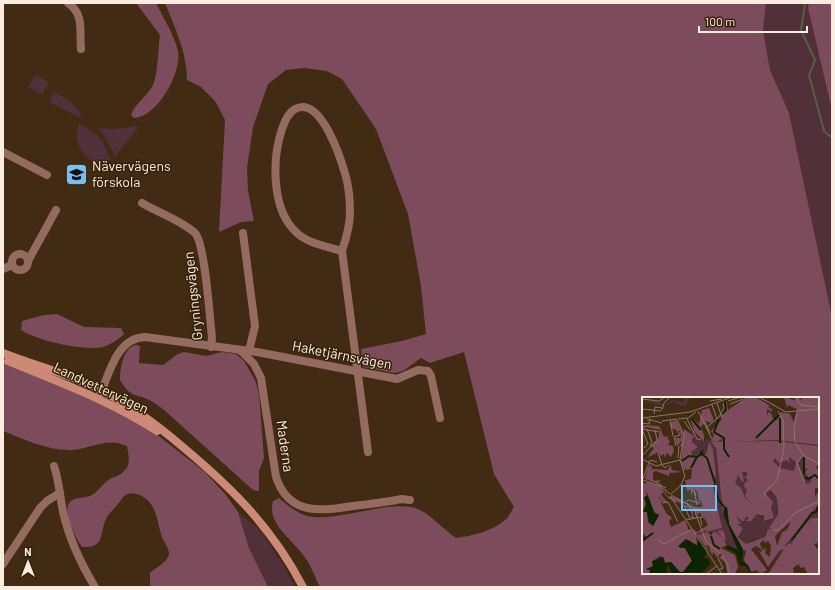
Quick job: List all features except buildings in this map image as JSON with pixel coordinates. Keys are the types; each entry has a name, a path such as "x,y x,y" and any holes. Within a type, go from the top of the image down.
{"street":[{"path":"68,3 74,7 78,15 81,49"},
{"path":"342,251 301,237 295,232 284,214 279,200 275,172 277,148 284,122 291,112 300,107 313,109 319,116 328,130 346,178 350,222 342,251 368,452"},
{"path":"3,152 46,175"},
{"name":"Gryningsvägen","path":"142,203 190,230 199,237 211,331 211,347"},
{"path":"12,265 16,269 22,270 26,267 56,210"},
{"path":"243,234 255,326 249,351"},
{"path":"12,265 13,259 18,255 24,256 28,261"},
{"path":"3,269 12,265"},
{"name":"Haketjärnsvägen","path":"98,399 115,359 128,342 133,339 145,337 249,351 397,379 418,370 428,371 431,376 440,418"},
{"name":"Maderna","path":"240,350 254,364 262,378 276,477 281,489 290,500 304,508 320,510 402,499 410,500"},
{"name":"Landvettervägen","path":"3,354 88,384 152,421 231,489 260,521 286,557 303,587"},
{"name":"Landvettervägen","path":"3,359 98,399 138,418 184,448"},
{"path":"54,466 59,481 63,512 78,557 95,587"},
{"path":"3,564 37,511 47,501 60,493"}],"shaded area":[{"path":"136,3 156,3 174,40 178,51 178,60 172,81 160,102 143,116 134,118 131,115 133,111 138,103 148,93 155,80 160,35"},
{"path":"165,3 766,3 763,30 770,70 789,113 832,317 832,587 320,587 311,567 299,550 282,531 273,517 273,501 279,498 300,513 307,516 320,517 395,506 409,507 420,510 434,519 456,538 488,530 500,524 509,516 514,507 494,474 464,352 430,363 421,358 403,371 394,373 363,367 361,349 402,341 426,334 421,286 408,214 376,129 342,79 327,71 304,68 286,70 268,84 253,127 247,168 248,191 254,221 241,222 219,232 225,120 215,101 201,87 187,80 183,50"},
{"path":"766,3 809,3 808,8 832,110 832,317 789,114 770,70 763,30"},
{"path":"809,3 832,3 832,110 808,8"},
{"path":"35,75 49,82 42,95 28,87"},
{"path":"54,92 70,101 81,113 79,117 49,102"},
{"path":"79,124 99,137 105,146 110,159 105,170 101,169 85,155 78,145 77,132"},
{"path":"139,126 115,157 107,140 98,128 113,129"},
{"path":"57,314 84,327 121,328 124,334 109,345 103,347 84,348 38,338 21,330 22,321 44,315"},
{"path":"136,345 140,346 139,363 163,365 178,354 184,352 206,356 222,352 236,354 244,361 255,380 259,393 264,458 259,471 259,491 253,490 163,409 151,401 130,393 127,390 120,380 123,359 128,350"},
{"path":"3,362 78,392 147,427 205,472 226,495 238,512 249,548 268,587 150,587 150,573 166,560 169,552 162,537 156,513 146,499 134,493 124,496 109,514 105,521 98,543 89,547 82,547 70,524 67,511 68,505 73,500 92,495 111,478 118,476 126,469 129,462 127,446 112,442 76,449 60,450 35,444 3,431"},
{"path":"238,512 261,531 282,563 295,587 268,587 249,548"}],"waterway":[{"path":"805,3 801,30 815,60 809,75 824,131 832,138"}],"place":[{"name":"Nävervägens förskola","path":"76,174"}]}
